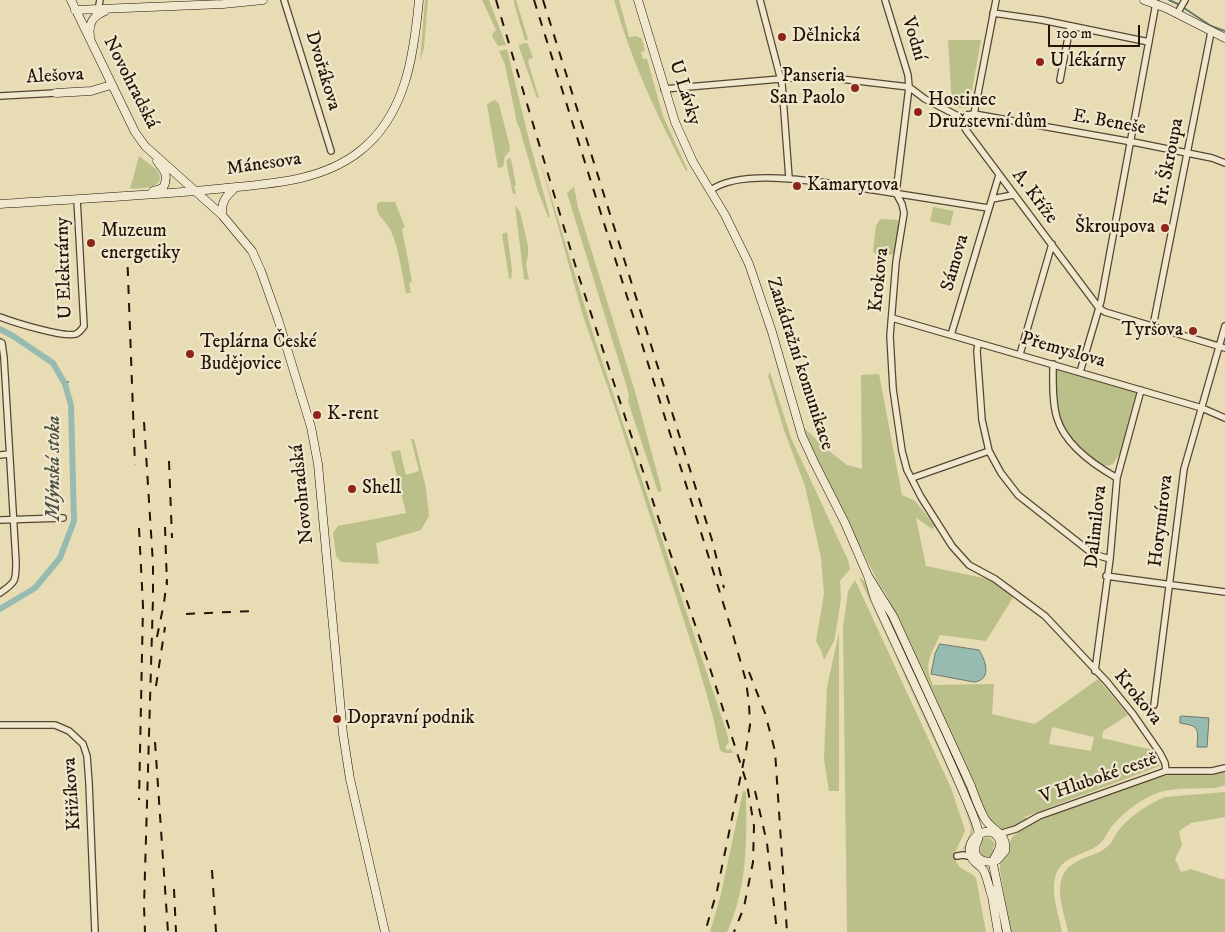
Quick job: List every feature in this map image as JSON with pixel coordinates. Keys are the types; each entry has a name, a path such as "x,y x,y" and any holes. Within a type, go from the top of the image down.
{"main road":[{"name":"Novohradská","path":"71,0 135,132 145,146 222,215 248,245 257,262 278,319 312,434 319,469 343,734 350,779 385,932"},
{"path":"75,10 263,0"},
{"name":"Mánesova","path":"0,204 236,187 294,179 319,173 342,163 361,150 379,132 397,105 403,90 415,36 419,0"},
{"name":"U Lávky","path":"638,0 664,89 683,143 711,190"},
{"path":"1144,0 1179,12 1211,32 1225,38"},
{"path":"94,50 89,28 91,22 98,14 111,9"},
{"name":"Alešova","path":"56,93 101,90 111,85"},
{"path":"143,195 163,188 167,177 165,170 145,146"},
{"path":"222,215 221,206 223,199 236,187"},
{"name":"Zanádražní komunikace","path":"711,190 749,264 772,332 802,436 845,523 868,576 875,600 969,806 975,838"},
{"name":"Zanádražní komunikace","path":"868,576 892,616 967,777 984,827 1005,844"},
{"path":"991,894 983,870 963,856 975,838 995,834 1000,845 998,852 994,856 997,860 999,889 1007,932"},
{"path":"975,838 979,839 975,848 976,854 988,870 998,932"},
{"path":"981,860 997,860 1005,851 1005,844"}],"street":[{"path":"98,10 100,0"},
{"name":"Dvořákova","path":"284,0 331,151"},
{"path":"760,0 783,89 789,178"},
{"name":"Vodní","path":"885,0 906,70 908,86"},
{"path":"974,114 996,0"},
{"path":"1179,12 1184,2"},
{"path":"1080,372 1099,308 1156,3"},
{"path":"993,12 1149,42"},
{"path":"1060,80 1070,27"},
{"name":"Fr. Škroupa","path":"1153,326 1211,32"},
{"path":"664,89 815,76 908,86 925,99 958,116"},
{"name":"Krokova","path":"908,86 896,193 904,213 896,262 890,336 893,389 902,451 912,478 921,497 952,546 969,565 995,579 1045,616 1106,682 1138,721 1160,753 1165,763 1166,771"},
{"name":"Alešova","path":"0,96 56,93"},
{"name":"E. Beneše","path":"958,116 974,114 1187,153 1225,163"},
{"name":"A. Kříže","path":"958,116 998,175 1099,308"},
{"name":"Sámova","path":"951,335 998,175"},
{"path":"711,190 723,183 733,181 789,178 988,208"},
{"path":"992,199 1013,195"},
{"name":"U Elektrárny","path":"0,317 36,328 70,335 77,334 84,326 77,199"},
{"path":"1020,354 1052,244"},
{"path":"1099,308 1105,312 1222,346 1225,326"},
{"name":"Přemyslova","path":"892,318 1202,408 1225,418"},
{"path":"0,593 13,584 16,579 1,343"},
{"path":"978,343 982,420 989,451 1001,473 1018,495 1093,554 1110,559"},
{"name":"Horymírova","path":"1154,705 1184,469 1222,346"},
{"path":"1053,364 1056,412 1063,432 1102,470 1117,478"},
{"name":"Dalimilova","path":"1095,671 1106,576 1110,559 1117,478 1141,390"},
{"path":"912,478 989,451"},
{"path":"0,454 9,454"},
{"path":"0,520 63,518"},
{"path":"1106,576 1225,592"},
{"name":"Křižíkova","path":"0,725 55,725 70,732 84,744 89,783 95,932"},
{"name":"V Hluboké cestě","path":"995,834 1016,829 1039,816 1166,771 1225,768"},
{"name":"V Hluboké cestě","path":"1005,844 1016,829"},
{"path":"963,856 981,860"}],"green space":[{"path":"425,0 428,0 424,48 420,61"},
{"path":"482,0 489,0 506,45 498,46 492,36 496,30"},
{"path":"514,0 516,0 528,39 525,41 514,3"},
{"path":"614,0 619,0 629,37 636,36 642,39 645,51 641,52 643,59 647,59 663,116 688,171 686,171 655,109 628,44"},
{"path":"948,40 981,40 969,107 952,106"},
{"path":"528,44 533,58 529,59 528,62 539,98 537,98 519,47 519,45"},
{"path":"507,49 550,217 548,217 537,188 517,123 505,65 499,51"},
{"path":"495,100 499,104 510,151 505,156 503,167 498,168 487,105"},
{"path":"538,154 596,343 726,730 729,742 725,747 727,750 731,749 733,753 725,753 720,750 697,661 616,411 583,316"},
{"path":"139,156 157,170 160,176 159,181 157,184 147,188 130,189"},
{"path":"509,158 511,159 516,194 513,194 506,161"},
{"path":"574,187 578,207 636,395 662,491 658,492 628,401 629,395 625,381 567,193"},
{"path":"380,202 395,202 405,227 402,229 412,281 409,284 411,293 406,293 394,238 379,215 377,204"},
{"path":"515,205 520,212 528,246 526,264 529,280 524,279"},
{"path":"933,207 954,211 950,226 930,221"},
{"path":"880,219 897,220 900,222 892,255 875,254 873,251 876,226"},
{"path":"507,232 512,270 511,280 509,278 502,234"},
{"path":"1055,369 1136,392 1120,453 1113,464 1106,466 1098,462 1069,435 1059,413"},
{"path":"770,372 791,438 848,560 850,569 840,581 841,598 834,641 824,660 816,641 824,594 821,558 805,486 784,430 768,376"},
{"path":"879,374 902,495 915,501 935,526 932,529 916,518 926,566 993,580 1014,596 986,641 940,635 928,665 933,685 994,684 992,714 1035,724 1098,679 1128,715 1103,731 1102,738 1153,750 1160,766 1024,817 1030,819 1018,826 1003,831 994,826 985,815 970,775 895,612 819,464 804,428 847,465 862,469 861,375","holes":["1052,727 1094,737 1091,751 1049,744"]},
{"path":"411,439 414,439 426,488 429,516 421,530 376,543 379,564 341,562 336,556 333,533 338,526 406,513 391,452 400,450 406,475 419,471"},
{"path":"859,577 866,585 872,603 949,767 966,808 973,828 970,841 962,851 971,828 963,803"},
{"path":"855,580 951,788 965,830 955,858 960,867 973,874 976,878 986,932 847,932 843,628 848,591"},
{"path":"878,597 883,603 964,778 982,830 980,831 957,767"},
{"path":"839,632 839,791 829,791 824,759 827,687"},
{"path":"1225,772 1225,785 1216,788 1174,789 1160,792 1147,798 1123,815 1097,846 1064,862 1057,872 1054,886 1055,902 1062,932 1011,932 1000,864 1007,854 1013,836 1035,822 1144,781 1173,774"},
{"path":"743,791 746,792 746,848 739,899 727,932 710,932 721,894"},
{"path":"1225,792 1225,817 1191,823 1179,831 1182,845 1175,859 1181,872 1191,869 1225,879 1225,932 1068,932 1061,903 1060,888 1063,875 1070,866 1105,849 1128,820 1146,807 1165,797"},
{"path":"982,837 990,838 995,844 990,858 984,857 980,852"}],"water":[{"path":"940,644 979,650 984,659 986,669 983,678 980,681 974,682 931,674 935,654"},
{"path":"1180,717 1209,718 1207,747 1197,747 1197,730 1191,725 1180,723"}],"waterway":[{"path":"1169,0 1180,5"},
{"path":"1184,8 1211,26 1225,31"},
{"name":"Mlýnská stoka","path":"0,329 53,363 65,384 71,405 74,521 60,558 35,588 0,609"}],"railway":[{"path":"496,0 577,271 747,784 754,826 753,862 744,907 734,932"},
{"path":"534,0 746,681 750,725 746,750 717,891 705,932"},
{"path":"543,0 712,540 724,588"},
{"path":"127,249 135,465"},
{"path":"144,422 153,564 144,906 145,932"},
{"path":"169,461 172,538"},
{"path":"165,527 167,585"},
{"path":"139,528 143,606 139,800"},
{"path":"157,637 167,579"},
{"path":"186,614 252,611"},
{"path":"156,686 165,627"},
{"path":"749,672 765,713 775,751 787,932"},
{"path":"155,742 168,932"},
{"path":"755,791 767,843 777,932"},
{"path":"212,870 216,932"},
{"path":"174,889 176,932"}],"place":[{"name":"Dělnická","path":"782,37"},
{"name":"U lékárny","path":"1040,62"},
{"name":"Panseria San Paolo","path":"855,88"},
{"name":"Hostinec Družstevní dům","path":"918,112"},
{"name":"Kamarytova","path":"797,186"},
{"name":"Škroupova","path":"1165,228"},
{"name":"Muzeum energetiky","path":"91,243"},
{"name":"Tyršova","path":"1193,331"},
{"name":"Teplárna České Budějovice","path":"190,354"},
{"name":"K-rent","path":"317,415"},
{"name":"Shell","path":"352,489"},
{"name":"Dopravní podnik","path":"337,719"}]}
